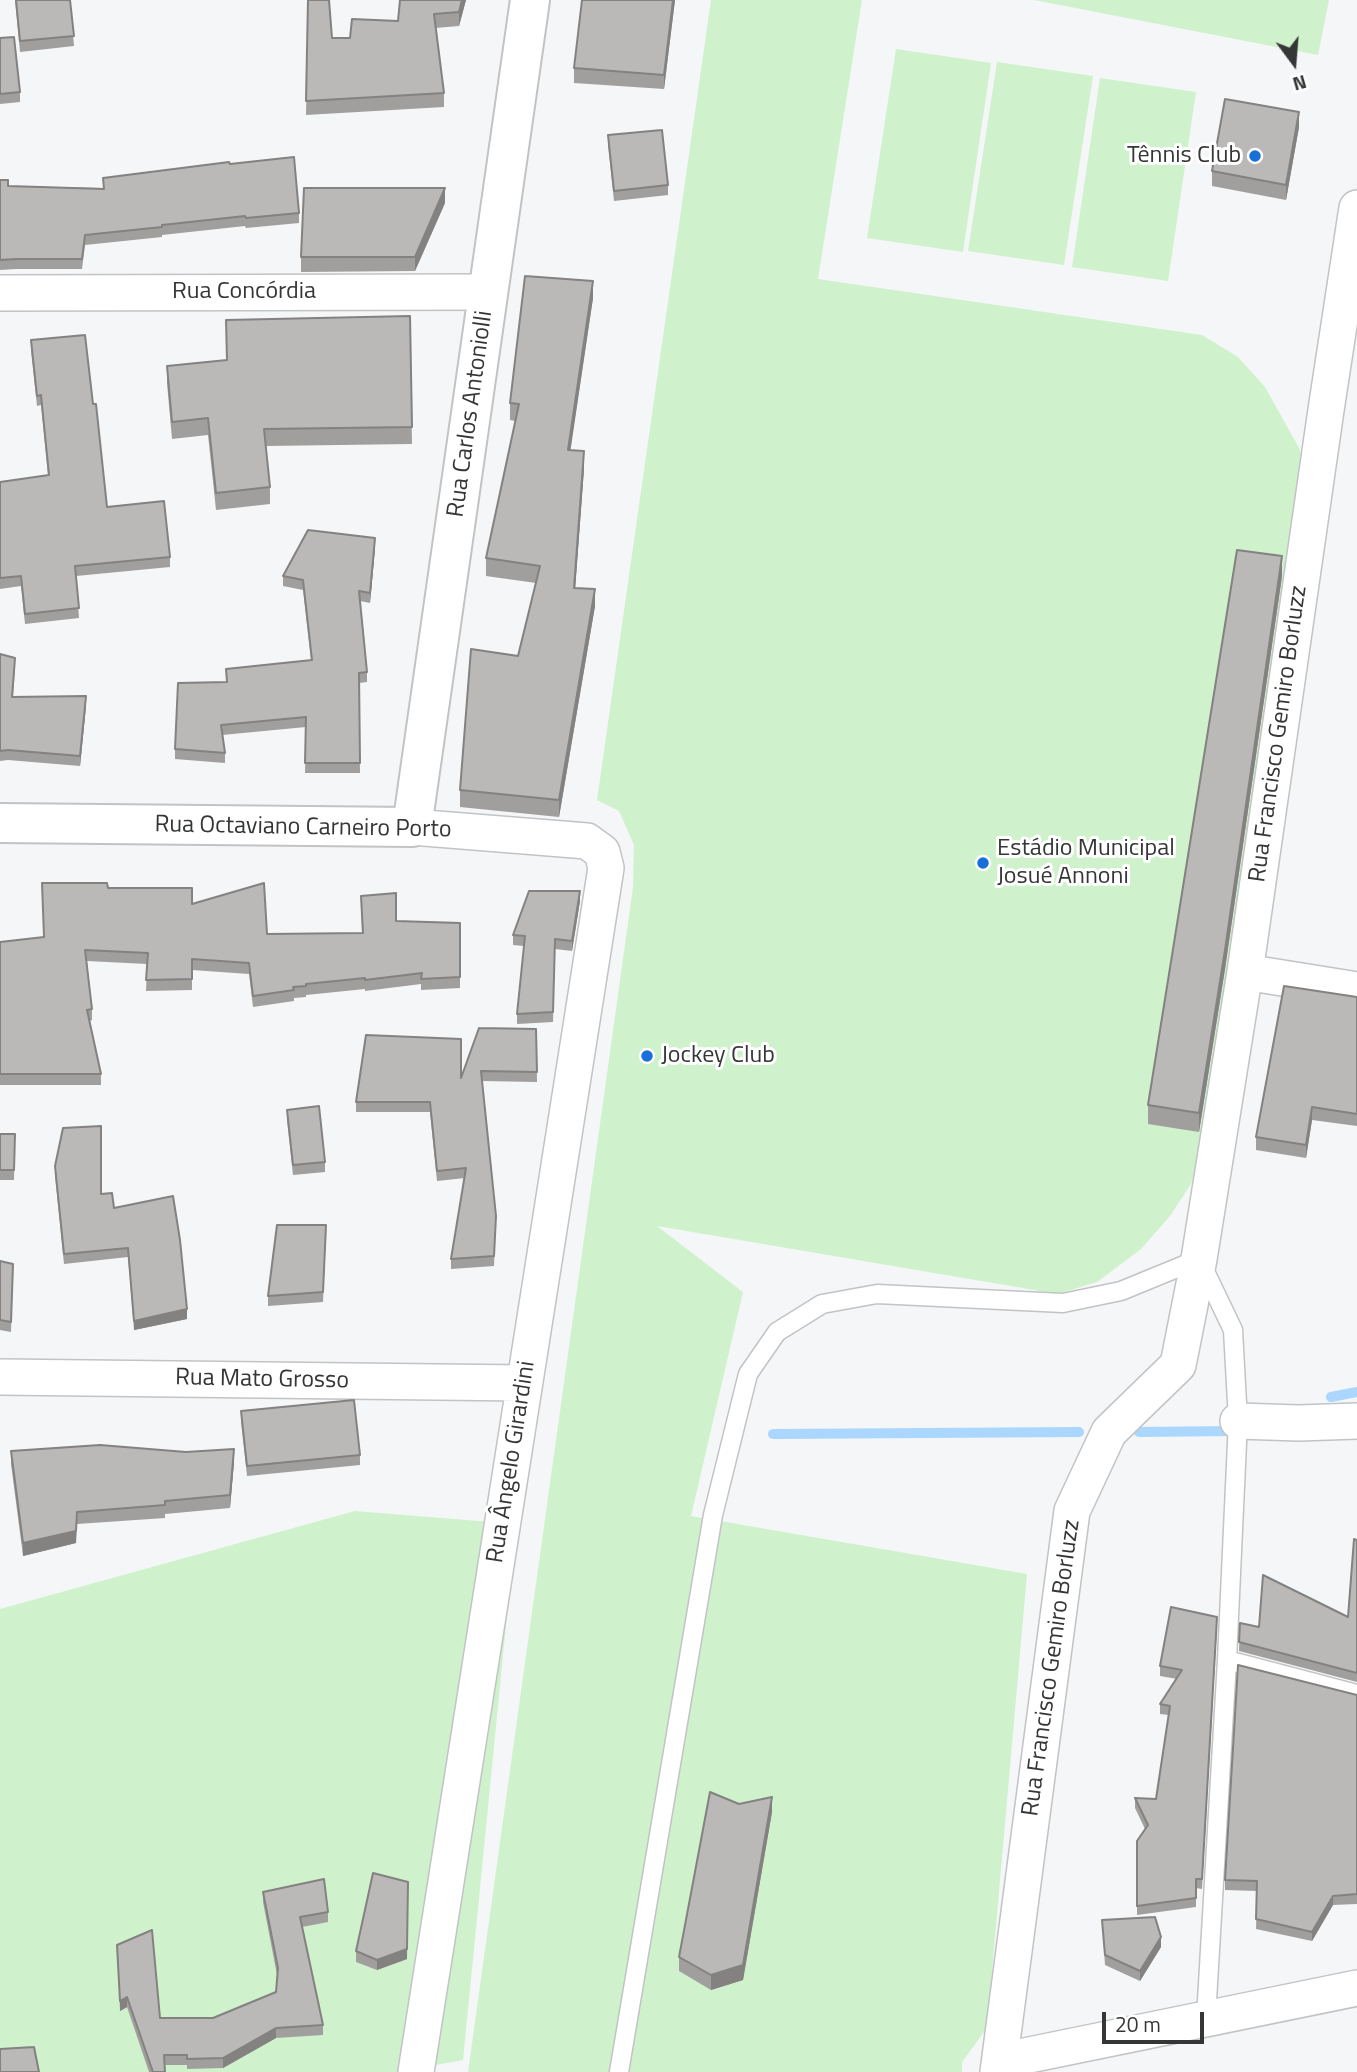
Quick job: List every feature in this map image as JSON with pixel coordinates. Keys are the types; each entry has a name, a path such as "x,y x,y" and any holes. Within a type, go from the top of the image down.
{"street":[{"name":"Rua Carlos Antoniolli","path":"412,827 530,0"},
{"name":"Rua Francisco Gemiro Borluzz","path":"999,2067 1072,1511 1109,1432 1178,1365 1199,1259 1245,972 1357,208"},
{"name":"Rua Concórdia","path":"0,293 488,292"},
{"name":"Rua Octaviano Carneiro Porto","path":"0,823 412,827 587,841 602,852"},
{"name":"Rua Ângelo Girardini","path":"416,2072 606,868 602,852"},
{"path":"1245,972 1357,990"},
{"name":"Rua Mato Grosso","path":"0,1377 523,1383"},
{"path":"1238,1421 1357,1421"},
{"path":"999,2067 1206,2018 1357,1987"}],"lane":[{"path":"620,2072 713,1515 748,1374 776,1332 822,1304 877,1294 1063,1303 1121,1291 1199,1259 1233,1330 1238,1421 1206,2018"},
{"path":"1227,1660 1357,1694"}],"green space":[{"path":"711,0 862,0 818,279 1202,335 1238,357 1265,387 1299,448 1306,471 1205,1133 1191,1184 1170,1216 1141,1249 1097,1282 1058,1294 657,1226 743,1292 691,1516 1027,1574 987,2028 962,2062 962,2072 468,2072 633,887 634,845 619,811 597,800"},
{"path":"1034,0 1329,0 1318,55"},
{"path":"896,49 991,63 963,252 867,238"},
{"path":"997,62 1093,76 1064,265 968,251"},
{"path":"1100,78 1196,92 1168,281 1072,267"},
{"path":"355,1511 516,1524 463,2060 398,2072 0,2072 0,1609"}],"building":[{"path":"16,0 70,0 74,36 20,41"},
{"path":"308,0 329,0 332,38 350,38 352,19 398,21 400,0 462,0 459,12 434,14 444,93 306,101"},
{"path":"582,0 673,0 664,75 574,68"},
{"path":"14,37 20,92 0,94 0,38"},
{"name":"Tênnis Club","path":"1225,99 1299,112 1286,185 1212,171"},
{"path":"662,130 668,185 614,191 608,135"},
{"path":"294,157 299,213 245,216 85,235 82,259 0,260 0,180 8,180 8,186 104,189 103,178 229,162"},
{"path":"304,188 445,188 415,257 301,257"},
{"path":"525,276 593,281 568,450 584,451 574,588 595,589 559,800 460,790 471,649 518,656 540,566 486,558 519,404 510,403"},
{"path":"410,316 412,427 264,429 270,487 216,493 208,418 172,422 167,366 227,360 226,320"},
{"path":"85,335 93,404 96,404 107,507 164,501 170,557 75,566 79,608 25,614 21,576 0,578 0,482 49,475 41,395 37,396 31,340"},
{"path":"308,530 375,538 370,593 359,591 367,672 359,673 360,763 305,763 306,717 221,725 225,753 175,749 178,683 227,682 226,669 312,660 303,580 283,576"},
{"path":"1237,550 1282,556 1199,1113 1148,1105"},
{"path":"0,654 15,658 12,697 86,696 80,756 0,751"},
{"path":"42,883 107,883 108,888 192,888 192,904 264,883 267,934 363,933 361,896 396,893 396,921 460,923 460,977 421,979 422,973 365,978 306,984 293,987 294,990 253,996 249,963 192,959 192,979 146,980 148,953 85,950 92,1009 87,1010 101,1074 0,1074 0,942 44,937"},
{"path":"529,891 580,891 572,941 555,939 553,1012 517,1014 525,936 513,935"},
{"path":"1284,986 1357,997 1357,1114 1312,1107 1306,1145 1256,1137"},
{"path":"479,1028 536,1029 537,1072 481,1071 496,1216 494,1256 451,1259 466,1168 437,1171 430,1102 356,1102 366,1035 461,1039 461,1078"},
{"path":"319,1106 325,1162 293,1165 287,1110"},
{"path":"101,1126 101,1194 112,1193 114,1208 173,1196 187,1309 134,1321 128,1248 64,1254 55,1166 63,1128"},
{"path":"0,1134 15,1134 14,1170 0,1170"},
{"path":"277,1225 326,1225 323,1292 268,1296"},
{"path":"0,1261 13,1264 11,1322 0,1320"},
{"path":"354,1400 360,1455 247,1466 241,1411"},
{"path":"100,1445 186,1452 234,1449 230,1495 165,1501 165,1505 77,1512 76,1531 23,1543 11,1451"},
{"path":"1354,1539 1357,1540 1357,1673 1239,1642 1240,1623 1259,1627 1263,1575 1348,1617"},
{"path":"1171,1607 1217,1617 1202,1879 1196,1879 1196,1898 1137,1906 1137,1841 1148,1825 1135,1798 1156,1799 1170,1706 1160,1704 1182,1670 1160,1666"},
{"path":"1238,1665 1357,1695 1357,1894 1333,1896 1312,1932 1256,1919 1257,1881 1225,1880"},
{"path":"710,1792 739,1804 772,1797 743,1965 711,1975 679,1957"},
{"path":"373,1873 408,1882 407,1949 377,1960 356,1951"},
{"path":"324,1879 328,1912 300,1917 323,2025 276,2028 223,2058 187,2059 187,2055 164,2055 165,2072 153,2072 127,1997 120,2001 117,1945 152,1930 160,2018 213,2018 276,1992 278,1968 263,1892"},
{"path":"1155,1917 1161,1937 1140,1971 1105,1955 1102,1920"},
{"path":"34,2047 39,2072 0,2072 0,2049"}],"waterway":[{"path":"1331,1397 1357,1392"},
{"path":"1139,1432 1235,1431"},
{"path":"773,1434 1079,1432"}],"place":[{"name":"Tênnis Club","path":"1255,156"},
{"name":"Estádio Municipal Josué Annoni","path":"983,863"},
{"name":"Jockey Club","path":"647,1056"}]}
